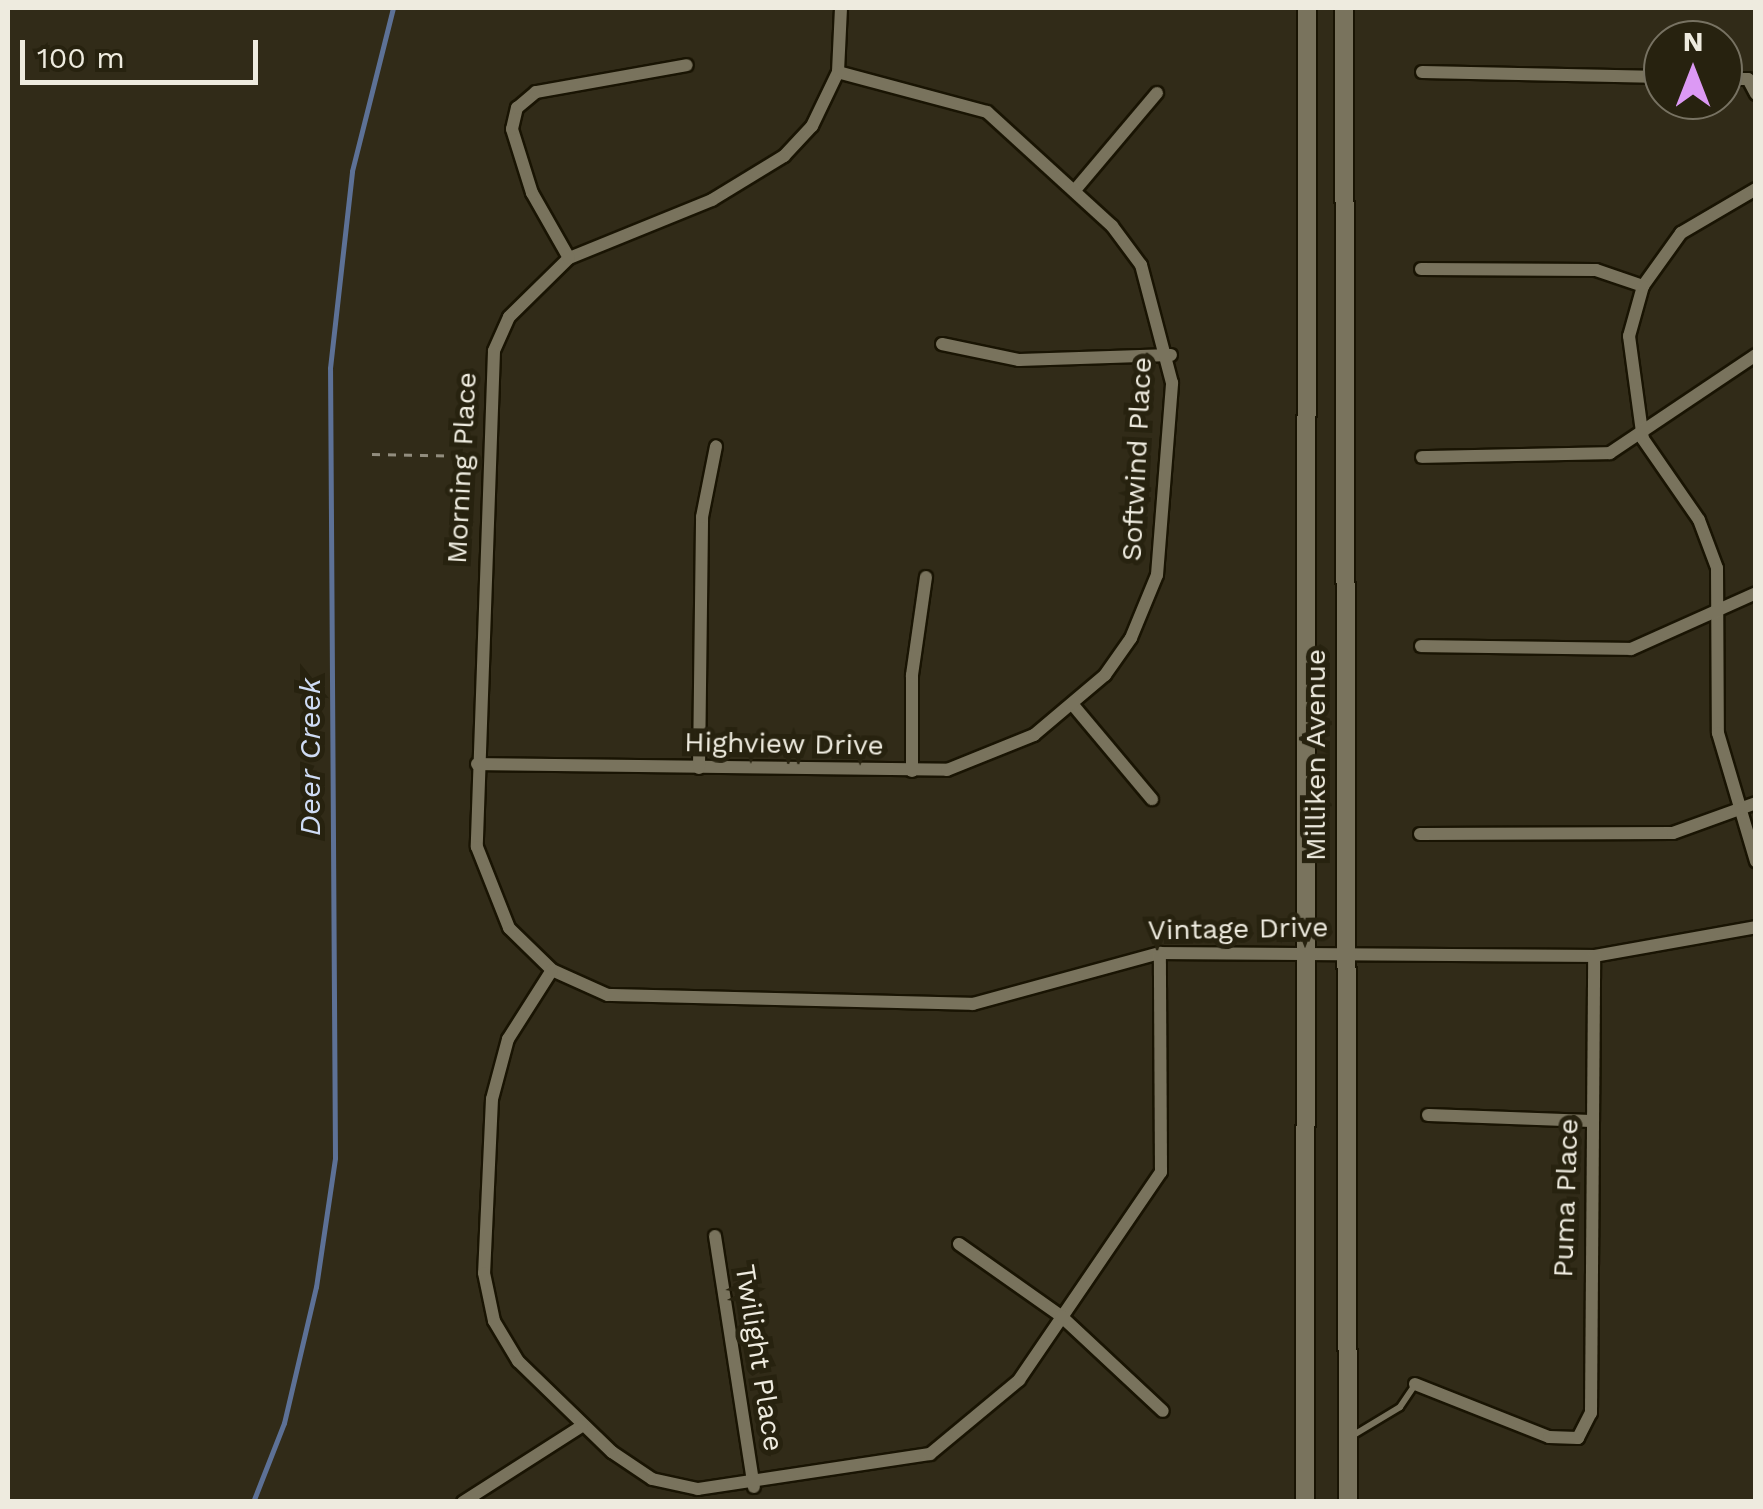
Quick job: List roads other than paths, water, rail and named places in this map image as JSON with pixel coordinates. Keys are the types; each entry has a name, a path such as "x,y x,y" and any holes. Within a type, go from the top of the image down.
{"main road":[{"name":"Milliken Avenue","path":"1305,1502 1308,8"},
{"name":"Milliken Avenue","path":"1344,8 1342,952 1348,1502"}],"street":[{"name":"Morning Place","path":"552,970 509,928 476,847 485,456 494,350 509,317 568,258 765,171 812,126 838,72 841,8"},
{"path":"568,258 532,194 512,129 517,108 536,92 687,65"},
{"name":"Softwind Place","path":"838,72 957,97 1075,190 1141,265 1171,355 1157,575 1131,638 1073,706"},
{"path":"1422,72 1643,77"},
{"path":"1075,190 1157,94"},
{"path":"1756,189 1681,233 1643,286 1629,336 1643,438 1700,520 1717,568 1718,733 1738,811 1756,861"},
{"path":"1421,269 1596,270 1643,286"},
{"path":"942,344 1019,360 1171,355"},
{"path":"1422,457 1576,459 1643,438 1756,354"},
{"path":"699,768 702,517 716,446"},
{"path":"912,770 912,676 926,577"},
{"path":"1421,646 1631,649 1718,614 1756,593"},
{"path":"1073,706 1152,800"},
{"name":"Highview Drive","path":"476,764 912,770 977,764 1073,706"},
{"path":"1420,834 1673,832 1756,803"},
{"name":"Vintage Drive","path":"552,970 608,995 656,1000 974,1004 1160,952 1594,956 1756,926"},
{"path":"552,970 508,1039 492,1099 484,1273 494,1321 518,1361 582,1426 652,1479 754,1488 930,1454 994,1407 1161,1172 1160,952"},
{"name":"Puma Place","path":"1415,1384 1509,1425 1578,1438 1591,1413 1594,956"},
{"path":"1428,1115 1592,1121"},
{"name":"Twilight Place","path":"715,1236 754,1488"},
{"path":"959,1244 1062,1316 1163,1412"},
{"path":"463,1502 582,1426"}],"lane":[{"path":"1346,1439 1400,1407 1415,1384"}],"waterway":[{"name":"Deer Creek","path":"253,1502 284,1423 316,1287 335,1158 330,368 352,171 393,8"}]}
